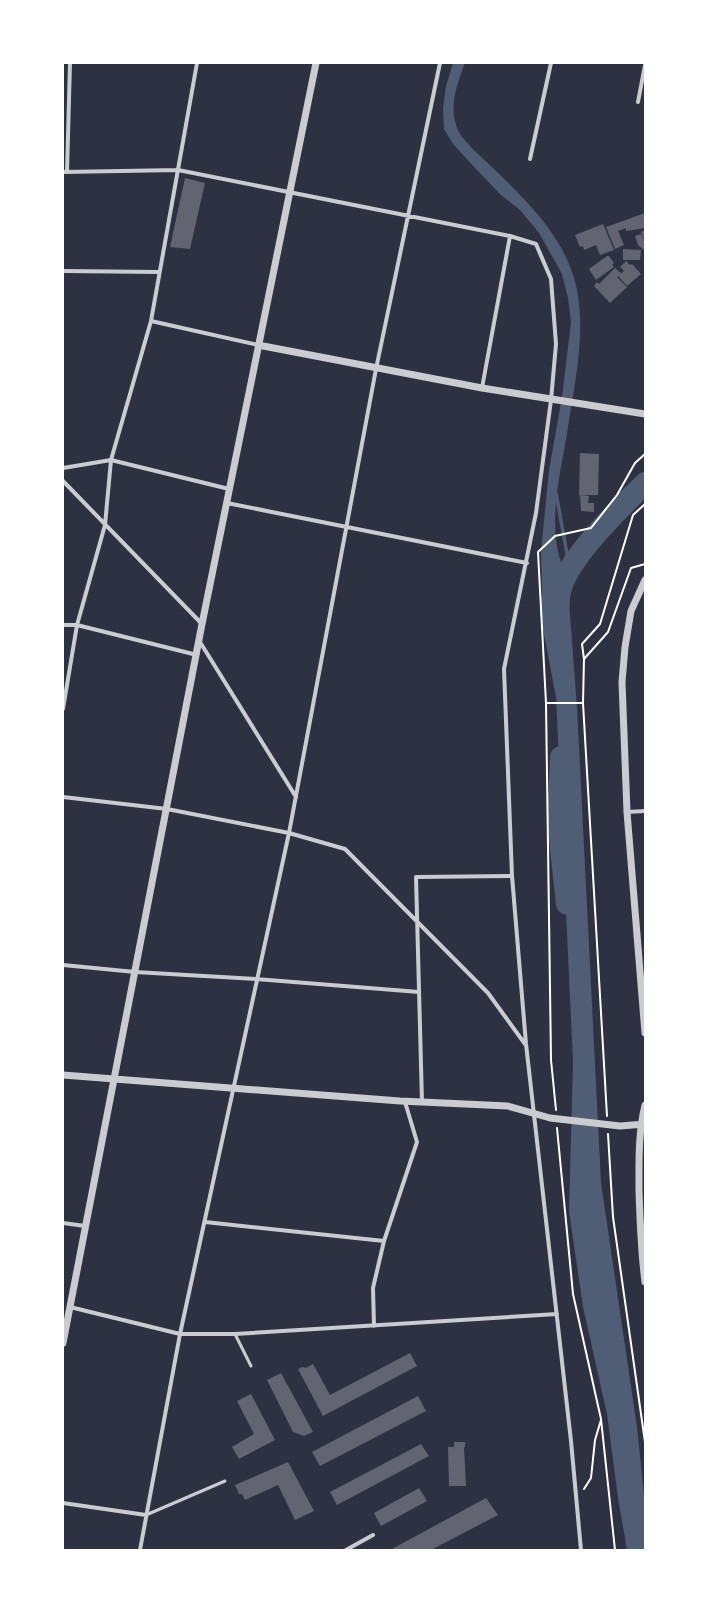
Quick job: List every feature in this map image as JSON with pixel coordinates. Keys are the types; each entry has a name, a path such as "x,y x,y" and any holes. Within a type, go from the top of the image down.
{"street":[{"path":"70,63 65,172 178,170 408,214 510,236 536,244 551,279 556,344 551,400 536,513 527,563 504,669 512,876 526,1044 532,1112 557,1314 581,1550"},
{"path":"63,709 77,625 105,525 111,460 151,321 196,63"},
{"path":"63,1343 200,642 202,624 316,63"},
{"path":"140,1550 180,1334 289,832 376,368 440,63"},
{"path":"530,159 551,63"},
{"path":"638,102 645,65"},
{"path":"482,388 510,236"},
{"path":"63,271 159,272"},
{"path":"151,321 258,345 482,388 645,414"},
{"path":"63,468 111,460 229,489"},
{"path":"63,481 202,624"},
{"path":"227,503 527,563"},
{"path":"645,580 631,611 625,647 622,682 627,812 645,1033"},
{"path":"63,625 77,625 197,655"},
{"path":"200,642 296,797"},
{"path":"63,797 167,809 289,832 345,849 488,993 526,1044"},
{"path":"627,812 645,811"},
{"path":"422,1102 416,877 512,876"},
{"path":"63,965 135,972 256,979 419,992"},
{"path":"63,1075 405,1102 508,1106 553,1116 620,1126 644,1126"},
{"path":"374,1326 374,1288 384,1241 417,1142 405,1102"},
{"path":"645,1105 644,1126 638,1155 640,1239 645,1282"},
{"path":"205,1222 384,1241"},
{"path":"63,1223 85,1226"},
{"path":"70,1307 180,1334 235,1334 557,1314"},
{"path":"63,1503 146,1515"},
{"path":"346,1550 373,1536"}],"lane":[{"path":"235,1334 252,1366"},
{"path":"146,1515 225,1481"}],"path":[{"path":"553,1116 546,703 538,552 555,536 591,528 617,495 635,463 645,454"},
{"path":"608,1122 583,703 584,658 582,644 600,624 633,516 645,504"},
{"path":"584,658 608,632 631,568 645,564"},
{"path":"546,703 583,703"},
{"path":"557,1122 573,1294 602,1419 615,1550"},
{"path":"608,1130 613,1217 645,1442"},
{"path":"576,1501 591,1478 596,1440 602,1419"}],"water":[{"path":"453,63 465,63 459,79 454,105 455,122 458,130 469,145 519,194 544,223 565,254 577,290 580,343 573,398 558,487 555,524 556,542 560,559 567,575 577,707 601,1183 637,1427 645,1504 645,1550 627,1550 618,1498 607,1414 583,1307 569,1211 573,1062 556,697 540,613 542,591 541,551 549,470 562,397 571,322 568,298 562,274 539,233 520,210 501,195 453,144 444,129 443,109 446,86"}],"building":[{"path":"185,178 205,183 190,249 170,247"},
{"path":"645,213 645,228 626,231 626,228 618,231 624,245 615,249 606,227"},
{"path":"603,224 614,250 600,255 596,245 584,250 583,246 580,247 575,235"},
{"path":"645,230 645,241 641,232"},
{"path":"641,234 645,242 645,251 638,245 635,236"},
{"path":"623,249 641,250 640,260 623,260"},
{"path":"609,256 614,263 612,265 614,267 596,280 589,269"},
{"path":"626,261 630,265 632,264 641,274 627,286 618,276 624,271 620,267"},
{"path":"615,268 621,273 617,277 627,287 610,303 594,286 597,282 599,284"},
{"path":"580,453 599,454 598,495 579,495"},
{"path":"580,495 589,496 588,503 594,503 594,512 581,511"},
{"path":"410,1353 417,1366 323,1416 298,1369 302,1367 306,1368 313,1364 330,1395"},
{"path":"281,1373 313,1432 304,1436 293,1432 267,1380"},
{"path":"251,1394 275,1440 239,1459 232,1447 254,1434 237,1401"},
{"path":"418,1396 426,1411 320,1466 312,1452"},
{"path":"454,1442 465,1442 466,1486 449,1486 448,1447 454,1447"},
{"path":"421,1444 429,1456 337,1505 330,1492"},
{"path":"288,1462 314,1511 295,1520 278,1485 245,1500 242,1494 239,1494 235,1485"},
{"path":"419,1488 427,1501 381,1526 374,1513"},
{"path":"486,1498 498,1515 431,1550 392,1550 392,1549"}],"waterway":[{"path":"559,603 561,589 568,573 579,556 606,522 645,483"},
{"path":"556,493 567,554 563,575"},
{"path":"561,757 558,822 567,904"}]}
